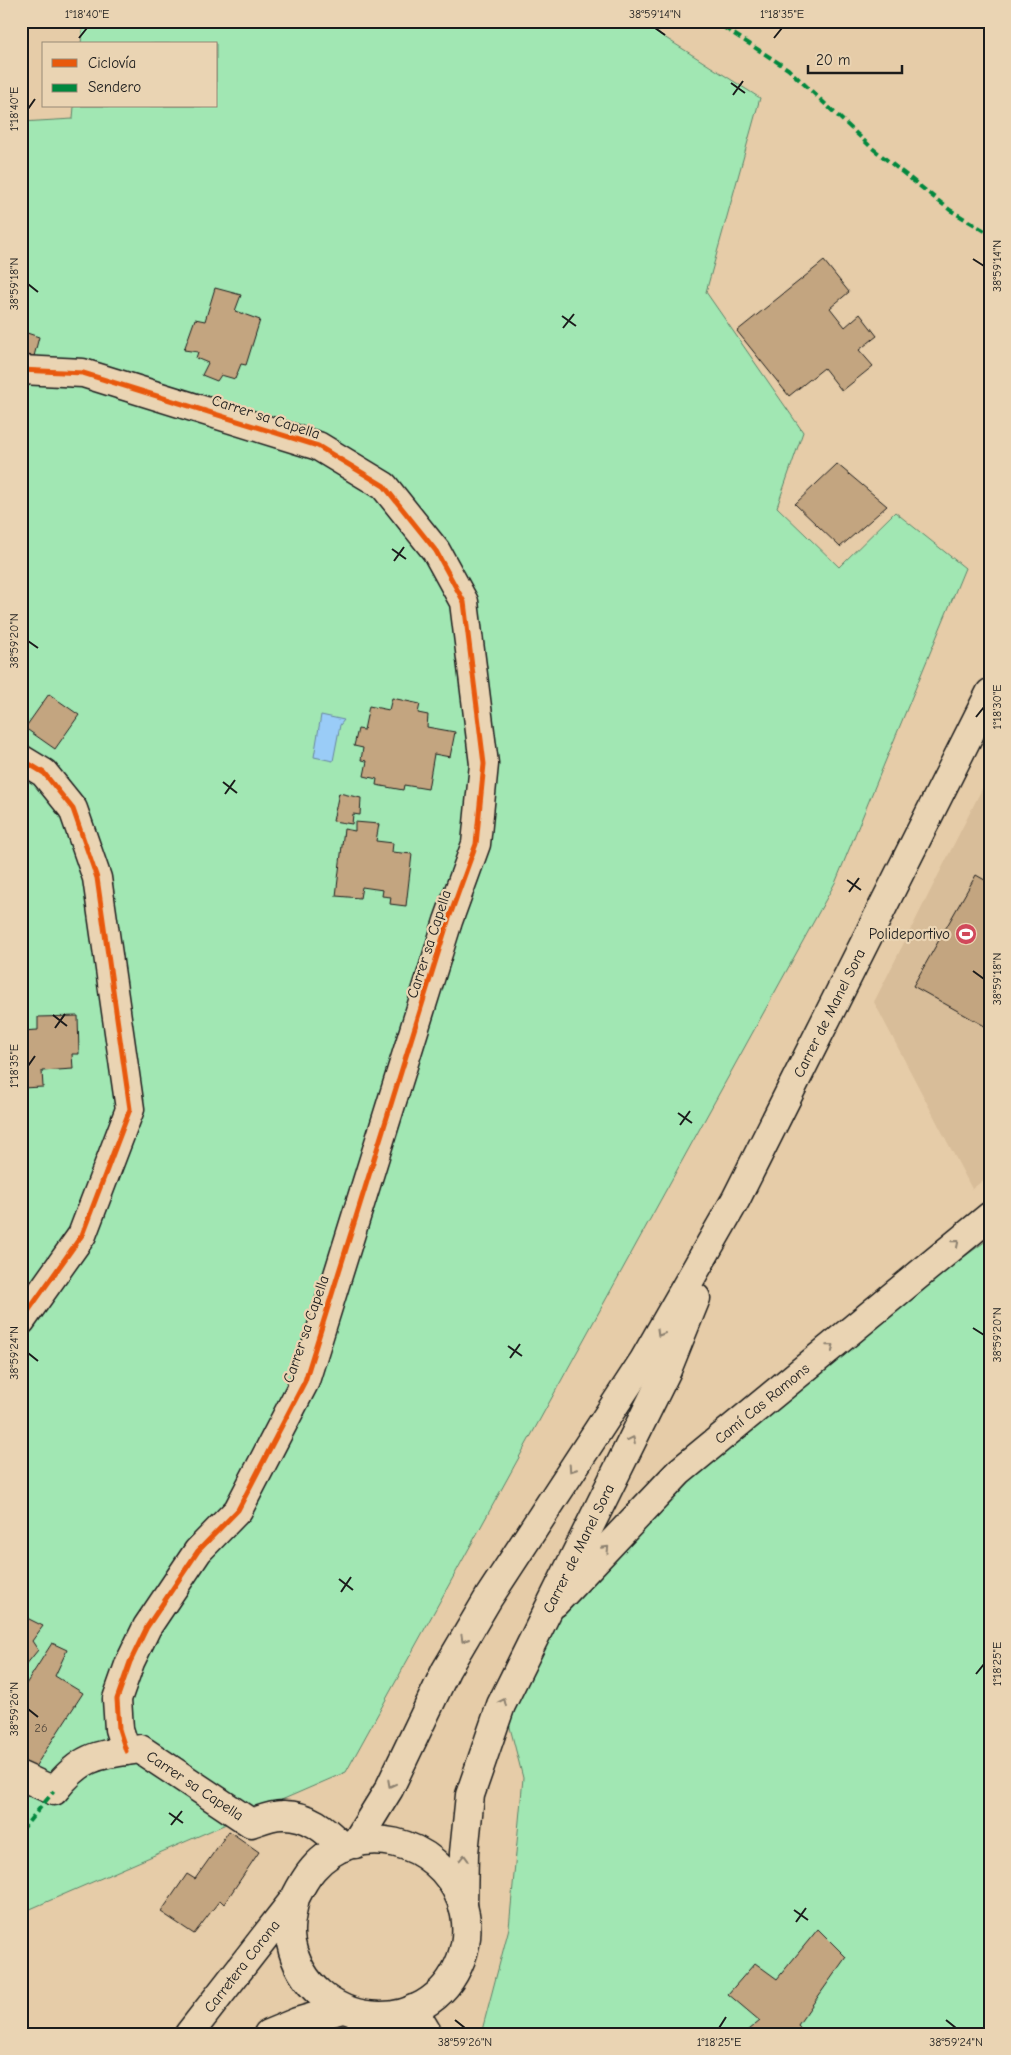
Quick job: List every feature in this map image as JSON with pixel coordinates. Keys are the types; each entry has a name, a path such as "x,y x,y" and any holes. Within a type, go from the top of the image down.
{"street":[{"name":"Carrer sa Capella","path":"21,370 83,373 318,446 384,486 436,551 464,602 484,764 476,844 446,930 305,1381 238,1510 198,1551 147,1627 130,1662 117,1699 119,1729 126,1751"},
{"name":"Carrer de Manel Sora","path":"349,1846 389,1789 446,1670 496,1585 644,1360 736,1199 990,693"},
{"path":"21,759 44,773 73,808 97,878 130,1110 82,1235 21,1321"},
{"name":"Carrer de Manel Sora","path":"463,1907 464,1853 470,1795 500,1705 667,1370 736,1199"},
{"name":"Camí Cas Ramons","path":"549,1609 679,1472 990,1216"},
{"name":"Carrer sa Capella","path":"21,1776 54,1791 67,1775 81,1763 108,1753 140,1749 251,1823 281,1814 311,1820 349,1846"},
{"path":"374,1841 394,1842 414,1848 431,1858 445,1872 456,1889 463,1907 466,1942 461,1959 453,1975 429,2001 396,2015 378,2017 360,2015 342,2009 318,1992 308,1982 297,1963 290,1919 295,1898 303,1882 314,1868 328,1856 349,1846 374,1841"},
{"name":"Carretera Corona","path":"189,2034 295,1898"},
{"path":"268,2034 297,2022 342,2009"},
{"path":"413,2009 428,2034"}],"shaded area":[{"path":"990,773 990,1175 972,1189 874,1002"}],"green space":[{"path":"83,21 639,21 760,98 706,292 803,432 777,507 839,567 895,512 965,568 836,881 346,1772 21,1913 21,122 73,119 74,108 218,108 218,42 81,42"},
{"path":"990,1238 990,2034 481,2034 509,1928 523,1778 505,1708 562,1596 764,1402"}],"water":[{"path":"321,715 344,720 340,725 333,761 314,757"}],"building":[{"path":"824,261 849,292 830,308 845,327 860,314 877,336 859,350 873,366 842,391 824,368 789,396 737,331"},
{"path":"215,288 241,295 235,311 260,320 246,365 241,364 235,379 221,375 217,381 202,375 208,363 196,358 198,352 184,350 195,319 205,321"},
{"path":"24,332 39,337 33,360 21,357 21,343"},
{"path":"837,464 887,506 840,547 795,504"},
{"path":"49,694 79,715 55,749 25,728"},
{"path":"392,698 420,704 418,713 428,715 427,727 455,732 450,757 434,754 428,789 404,785 403,790 376,785 377,779 364,776 367,761 361,760 363,748 354,746 358,729 364,730 369,706 389,710"},
{"path":"339,793 361,798 360,815 353,814 352,824 333,821"},
{"path":"355,822 379,824 376,841 393,843 392,852 412,854 406,906 390,904 391,897 382,896 383,890 362,887 360,898 336,896 344,829 355,831"},
{"name":"Polideportivo","path":"976,875 990,883 990,1029 913,986"},
{"path":"78,1016 79,1054 72,1054 73,1069 42,1071 43,1087 21,1088 21,1031 38,1030 38,1017"},
{"path":"21,1615 43,1626 32,1641 38,1650 21,1671"},
{"path":"52,1643 67,1650 55,1676 83,1693 33,1770 21,1763 21,1692"},
{"path":"229,1831 259,1852 224,1904 220,1900 194,1934 161,1912 187,1874 195,1879"},
{"path":"818,1929 846,1957 798,2025 806,2034 744,2034 760,2021 728,1994 755,1963 777,1979"}],"marked path":[{"path":"714,21 788,69 872,148 950,210 990,234"},
{"path":"21,1831 54,1791"}],"cycle path":[{"path":"21,370 83,373 318,446 384,486 436,551 464,602 484,764 476,844 448,921 305,1381 238,1510 198,1551 147,1627 130,1662 117,1699 119,1729 126,1751"},
{"path":"21,759 44,773 73,809 97,878 130,1109 82,1235 21,1321"}],"place":[{"name":"Polideportivo","path":"966,934"}]}
